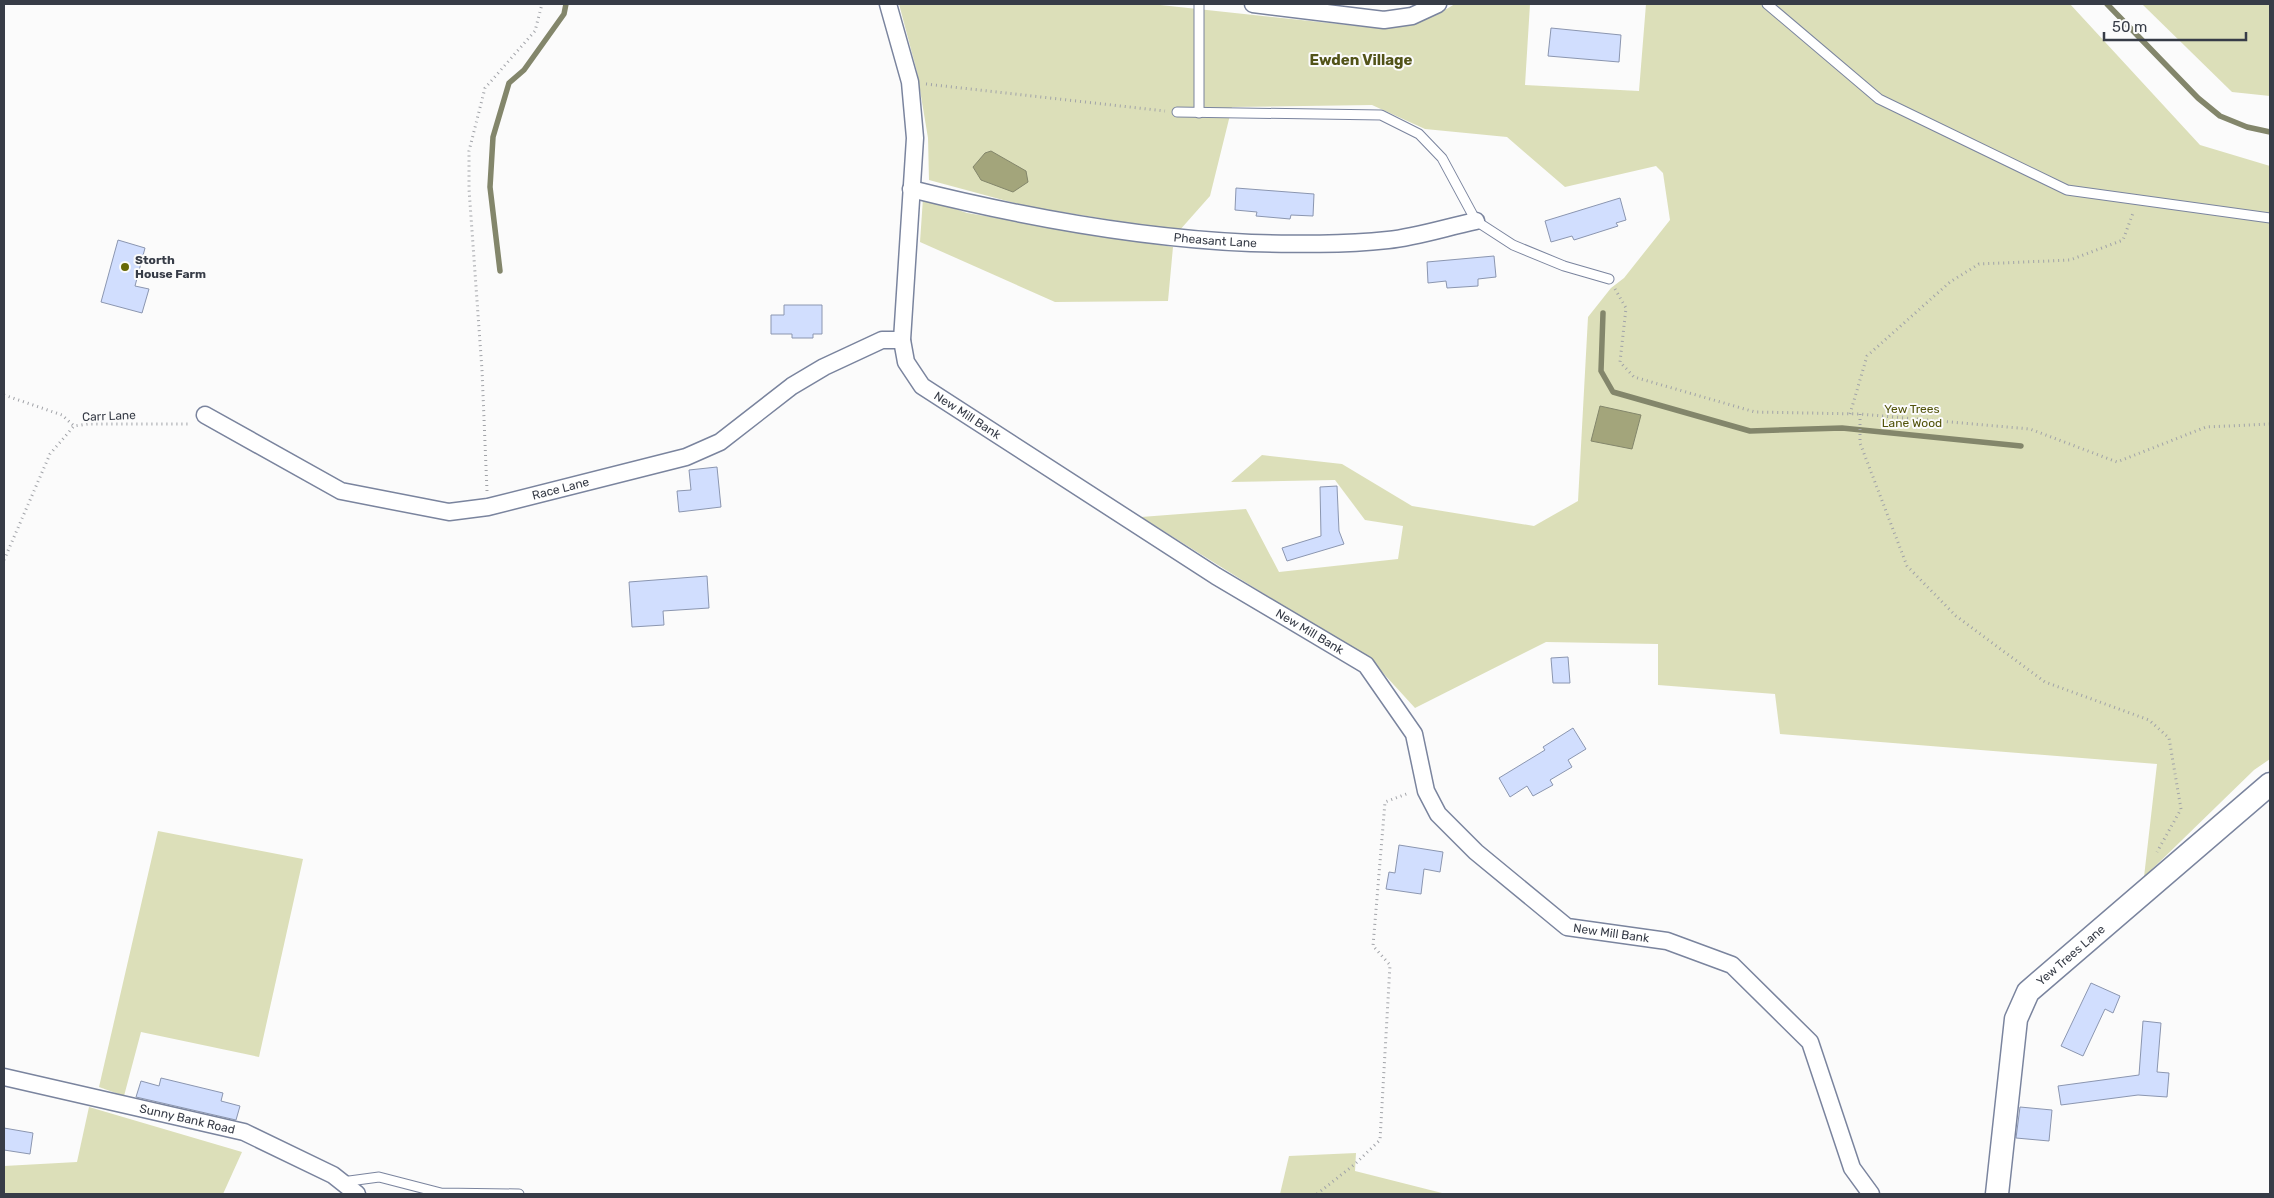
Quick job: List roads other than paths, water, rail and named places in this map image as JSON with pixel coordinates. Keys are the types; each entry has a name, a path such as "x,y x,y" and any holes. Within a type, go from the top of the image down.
{"street":[{"name":"New Mill Bank","path":"888,4 910,82 915,138 902,340 906,362 922,386 1216,576 1366,665 1414,734 1426,791 1438,814 1476,852 1567,927 1667,941 1732,965 1810,1042 1852,1168 1871,1194"},
{"path":"1253,4 1384,20 1412,16 1438,4"},
{"name":"Pheasant Lane","path":"911,189 985,208 1116,230 1195,240 1306,245 1389,240 1476,221"},
{"name":"Race Lane","path":"205,415 341,491 449,512 488,507 686,457 720,442 792,386 824,367 882,340 902,340"},
{"name":"Yew Trees Lane","path":"1998,1194 2016,1019 2028,992 2270,784"},
{"name":"Sunny Bank Road","path":"4,1077 244,1132 333,1175 357,1194"}],"lane":[{"path":"1199,113 1200,4"},
{"path":"1767,4 1878,99 2067,190 2270,218"},
{"path":"1176,112 1381,115 1419,134 1442,158 1476,221 1513,245 1564,266 1609,279"},
{"path":"342,1182 379,1177 440,1193 519,1194"}],"waterway":[{"path":"500,271 490,187 493,137 509,83 524,70 564,14 566,4"},
{"path":"2107,4 2198,98 2220,116 2247,127 2270,132"},
{"path":"1603,313 1601,371 1613,392 1750,431 1842,428 2021,446"}],"place":[{"name":"Storth House Farm","path":"125,267"}],"district":[{"name":"Ewden Village","path":"1361,60"}],"park label":[{"name":"Yew Trees Lane Wood","path":"1912,416"}]}
